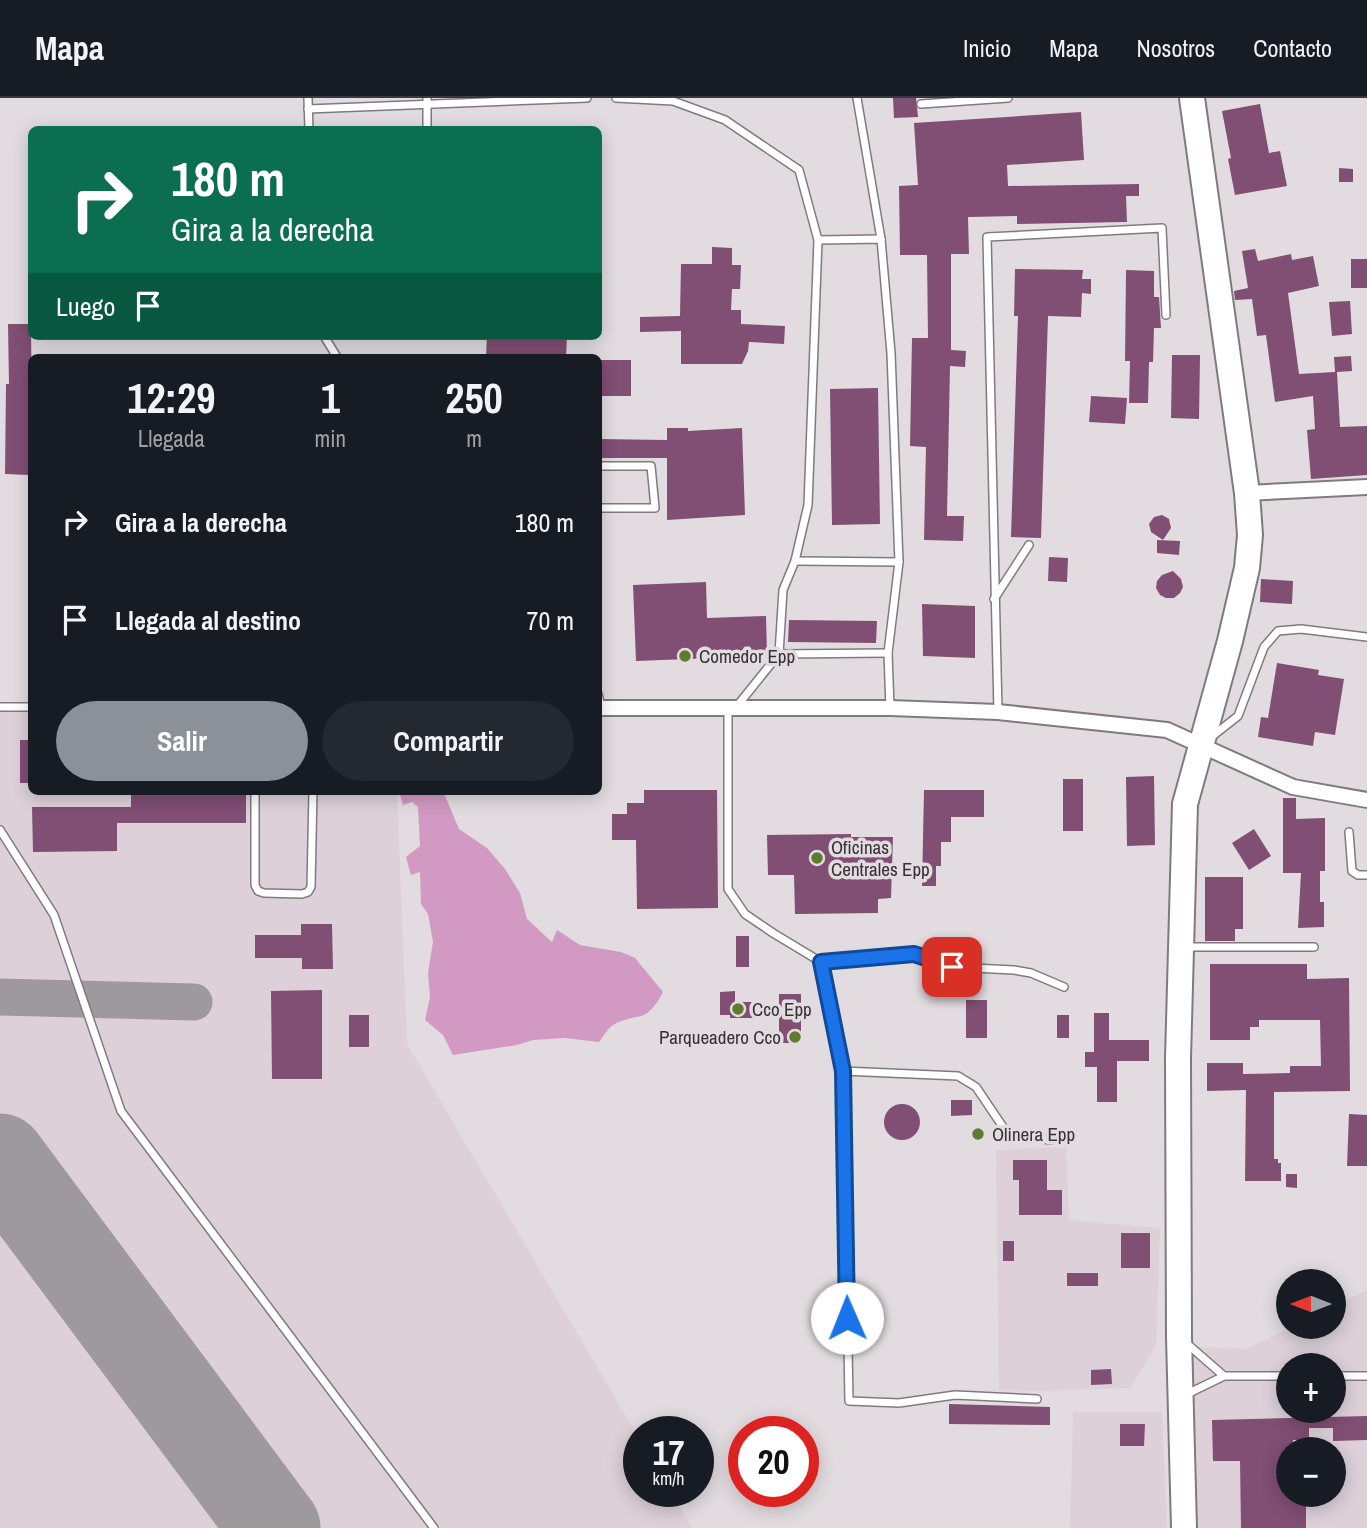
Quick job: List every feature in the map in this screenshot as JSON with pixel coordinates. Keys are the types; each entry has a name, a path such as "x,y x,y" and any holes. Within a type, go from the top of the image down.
{"highway":[{"path":"1184,1528 1179,1337 1178,1058 1185,804 1230,641 1247,568 1250,535 1247,493 1192,98"}],"street":[{"path":"1247,493 1367,487"},
{"path":"602,703 998,712 1167,730 1293,787 1367,800"}],"lane":[{"path":"308,98 309,126"},
{"path":"308,109 427,101 587,98"},
{"path":"616,98 673,101 725,120 799,170 818,240 808,505 795,561 783,590 779,654 732,707 728,889 745,914 821,962 914,954 952,967 1031,973 1064,987"},
{"path":"857,98 881,239 891,353 899,562 888,653 890,708"},
{"path":"921,104 1007,98"},
{"path":"427,101 427,126"},
{"path":"998,712 986,237 1161,228 1166,315"},
{"path":"818,240 881,239"},
{"path":"602,466 652,466 655,508 602,508"},
{"path":"994,600 1029,545"},
{"path":"795,561 899,562"},
{"path":"1201,744 1238,716 1264,647 1278,631 1301,629 1367,637"},
{"path":"779,654 888,653"},
{"path":"0,707 28,707"},
{"path":"255,795 255,885 258,891 264,893 302,894 308,892 311,887 313,795"},
{"path":"0,830 54,915 121,1111 434,1528"},
{"path":"1349,832 1352,871 1358,875 1367,875"},
{"path":"1180,947 1314,947"},
{"path":"821,962 843,1071 849,1401 900,1403 955,1395 1037,1399"},
{"path":"843,1071 958,1076 976,1087 1005,1130 1019,1136 1051,1140"},
{"path":"1179,1337 1224,1376"},
{"path":"1182,1397 1224,1376 1276,1376"},
{"path":"1346,1376 1367,1376"}],"shaded area":[{"path":"0,709 28,709 28,795 397,795 407,1044 626,1416 623,1416 623,1507 680,1507 692,1528 0,1528"},
{"path":"400,795 445,795 459,829 487,848 505,869 520,893 527,919 552,942 557,930 580,945 621,952 635,958 663,992 657,1003 646,1014 613,1025 599,1042 565,1038 533,1040 453,1055 443,1035 425,1020 430,997 428,973 433,942 428,914 421,904 420,872 411,875 406,857 420,846 418,807 412,802 403,805"},
{"path":"1066,1147 1069,1220 1160,1228 1156,1346 1130,1388 999,1390 996,1150"},
{"path":"1367,1290 1367,1528 1194,1528 1191,1347 1246,1349 1276,1335 1276,1339 1346,1339 1346,1300"},
{"path":"1073,1412 1162,1412 1167,1528 1070,1528"}],"building":[{"path":"893,98 916,98 918,117 894,118"},
{"path":"1260,104 1269,153 1280,151 1287,186 1235,195 1222,111"},
{"path":"1081,112 1084,160 1007,165 1008,186 1139,184 1139,196 1126,196 1127,222 1017,224 1017,216 968,217 969,254 951,254 951,350 966,351 965,367 950,366 947,516 964,516 963,541 924,540 926,447 910,446 912,338 928,338 927,255 900,255 899,186 918,185 914,123"},
{"path":"1339,168 1353,169 1353,182 1339,182"},
{"path":"712,247 732,248 732,265 741,265 740,289 732,289 731,310 741,310 741,324 785,326 784,344 749,342 742,364 681,364 681,331 640,332 640,317 680,316 681,264 712,264"},
{"path":"1255,249 1258,261 1291,254 1292,260 1313,256 1319,286 1288,293 1299,374 1335,372 1334,357 1351,356 1352,371 1337,372 1340,427 1367,426 1367,475 1311,479 1307,430 1315,429 1313,396 1275,402 1266,335 1257,336 1252,299 1235,300 1234,291 1248,288 1242,251"},
{"path":"1351,259 1367,259 1367,288 1351,288"},
{"path":"1015,269 1083,270 1082,279 1091,279 1091,294 1082,293 1081,317 1048,316 1041,538 1011,537 1018,316 1014,316"},
{"path":"1126,270 1154,271 1154,297 1159,297 1161,328 1154,328 1153,362 1149,362 1148,403 1129,403 1130,361 1125,361"},
{"path":"1350,301 1352,334 1332,336 1329,302"},
{"path":"8,324 28,324 31,354 28,354 28,475 5,474 6,384 9,384"},
{"path":"487,340 567,340 566,354 486,354"},
{"path":"1172,355 1200,355 1199,419 1171,418"},
{"path":"602,360 631,360 631,396 602,396"},
{"path":"878,388 880,524 832,525 830,389"},
{"path":"1091,396 1127,398 1125,424 1089,422"},
{"path":"667,428 688,428 688,431 742,428 745,515 667,520 667,458 602,458 602,439 667,440"},
{"path":"1162,515 1169,519 1171,528 1163,540 1151,532 1149,524 1154,517"},
{"path":"1157,540 1180,541 1179,555 1157,553"},
{"path":"1049,557 1068,558 1067,582 1048,581"},
{"path":"1173,571 1181,579 1183,587 1174,598 1166,598 1160,595 1156,588 1157,581 1162,575"},
{"path":"1261,579 1293,581 1292,604 1260,602"},
{"path":"706,582 707,618 766,616 767,656 636,661 633,585"},
{"path":"922,604 975,606 975,658 923,656"},
{"path":"789,620 877,621 876,643 788,642"},
{"path":"1277,663 1319,670 1318,675 1344,679 1335,735 1315,732 1313,746 1258,737 1261,717 1268,718"},
{"path":"20,740 28,740 28,783 20,783"},
{"path":"1154,776 1155,845 1127,846 1126,777"},
{"path":"1063,779 1083,779 1083,831 1063,831"},
{"path":"644,790 717,790 718,908 637,909 636,840 612,840 612,814 627,814 627,803 644,803"},
{"path":"924,790 984,790 984,817 951,817 951,842 941,842 941,866 936,866 936,886 922,886"},
{"path":"131,795 246,795 246,823 117,823 117,851 33,852 32,807 131,807"},
{"path":"1283,798 1296,798 1296,819 1325,818 1325,871 1320,871 1320,902 1324,902 1324,927 1298,928 1301,873 1283,873"},
{"path":"1254,829 1271,856 1249,870 1232,843"},
{"name":"Oficinas Centrales Epp","path":"851,834 851,837 893,837 891,898 878,899 878,913 795,914 794,875 768,875 767,835"},
{"path":"1205,877 1243,877 1243,929 1235,929 1235,941 1205,941"},
{"path":"301,924 332,924 333,969 302,969 302,958 255,958 255,935 301,935"},
{"path":"736,936 749,936 749,967 736,967"},
{"path":"1210,964 1307,964 1307,979 1349,978 1350,1091 1274,1092 1274,1159 1281,1163 1281,1181 1245,1181 1246,1090 1207,1091 1207,1063 1243,1063 1243,1074 1290,1073 1290,1066 1321,1066 1320,1020 1259,1020 1259,1027 1250,1027 1250,1040 1210,1040"},
{"path":"322,990 322,1079 272,1079 271,991"},
{"name":"Cco Epp","path":"735,991 735,1002 756,1002 756,1018 730,1018 730,1015 720,1015 720,992"},
{"path":"779,994 801,994 801,1043 779,1043"},
{"path":"966,1000 987,1000 987,1038 966,1038"},
{"path":"1094,1013 1109,1013 1109,1040 1149,1040 1149,1061 1117,1061 1117,1102 1097,1102 1097,1067 1085,1067 1085,1052 1094,1052"},
{"path":"349,1015 369,1015 369,1047 349,1047"},
{"path":"1057,1015 1069,1015 1069,1038 1057,1038"},
{"path":"951,1100 972,1100 972,1115 951,1116"},
{"path":"902,1104 915,1109 920,1122 915,1135 902,1140 889,1135 884,1122 889,1109"},
{"path":"1349,1114 1367,1115 1367,1166 1347,1166"},
{"path":"1013,1160 1047,1160 1047,1190 1062,1190 1062,1215 1019,1215 1019,1180 1013,1180"},
{"path":"1286,1174 1297,1174 1297,1188 1286,1187"},
{"path":"1121,1233 1150,1233 1150,1268 1121,1268"},
{"path":"1003,1241 1014,1241 1014,1261 1003,1261"},
{"path":"1067,1273 1098,1273 1098,1286 1067,1286"},
{"path":"1111,1369 1112,1384 1091,1385 1091,1370"},
{"path":"949,1404 1050,1407 1050,1425 949,1424"},
{"path":"1367,1416 1367,1440 1346,1441 1346,1437 1333,1437 1333,1428 1309,1428 1309,1437 1276,1437 1276,1507 1306,1507 1306,1528 1241,1528 1240,1461 1213,1461 1212,1420 1276,1418 1276,1423 1346,1423 1346,1417"},
{"path":"1120,1424 1145,1424 1144,1446 1120,1446"}],"taxiway":[{"path":"0,997 194,1002"}],"runway":[{"path":"0,1159 275,1528"}],"place":[{"name":"Comedor Epp","path":"685,656"},
{"name":"Oficinas Centrales Epp","path":"817,858"},
{"name":"Cco Epp","path":"738,1009"},
{"name":"Parqueadero Cco","path":"795,1037"},
{"name":"Olinera Epp","path":"978,1134"}],"route":[{"path":"847,1318 843,1071 821,962 914,954 952,967"}]}
